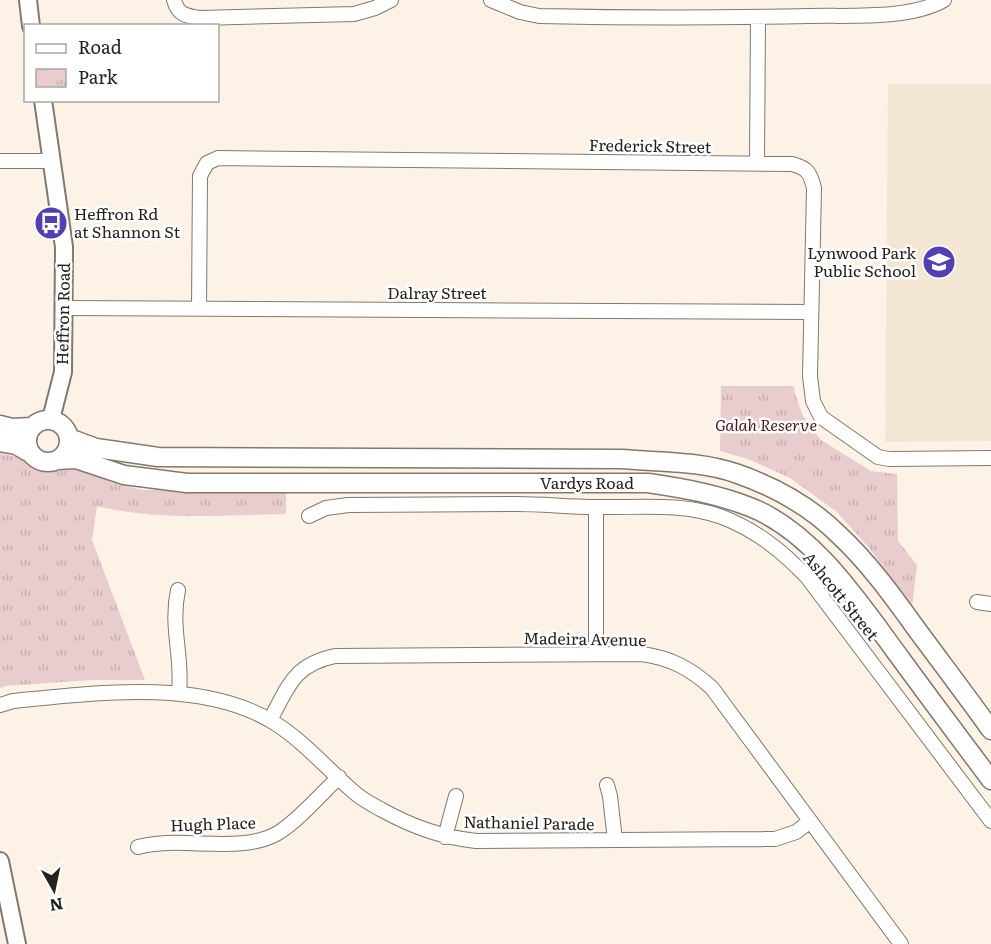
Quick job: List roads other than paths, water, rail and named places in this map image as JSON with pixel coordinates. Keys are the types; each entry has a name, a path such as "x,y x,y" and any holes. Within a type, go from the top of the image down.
{"main road":[{"path":"0,425 12,428 31,427 51,419 62,424 69,438 66,452 57,460 42,461 16,445 0,442"},
{"path":"30,453 26,440 31,427"},
{"name":"Vardys Road","path":"69,438 96,448 158,457 621,459 680,463 739,474 795,502 840,535 886,588 991,730"},
{"name":"Vardys Road","path":"57,460 76,459 124,475 187,483 648,483 693,490 751,507 788,528 823,558 991,780"}],"street":[{"path":"28,0 31,24"},
{"path":"174,0 177,10 186,16 200,18 354,14 375,8 391,0"},
{"path":"491,0 520,12 539,16 758,17 904,13 931,7 944,0"},
{"path":"757,163 758,17"},
{"name":"Heffron Road","path":"43,102 63,232 63,372 51,419"},
{"name":"Frederick Street","path":"199,308 200,176 207,163 218,158 792,164 804,168 811,174 814,188 810,312 811,394 821,417 875,455 884,458 991,458"},
{"path":"0,161 52,161"},
{"name":"Dalray Street","path":"64,308 810,312"},
{"name":"Ashcott Street","path":"309,516 326,508 348,505 519,504 694,509 730,521 773,544 807,577 991,821"},
{"path":"596,507 596,654"},
{"path":"178,590 174,617 180,675 178,693"},
{"path":"976,602 991,604"},
{"name":"Madeira Avenue","path":"270,720 295,676 311,663 334,656 642,654 660,657 692,671 712,688 901,944"},
{"name":"Nathaniel Parade","path":"0,705 13,701 70,695 178,693 224,702 270,720 296,737 356,794 371,804 406,824 445,837 476,841 775,839 796,832 809,822"},
{"name":"Hugh Place","path":"138,847 150,843 251,842 270,836 289,825 339,777"},
{"path":"607,785 615,840"},
{"path":"445,837 456,796"},
{"path":"0,861 17,944"}],"place":[{"name":"Heffron Rd at Shannon St","path":"51,223"},
{"name":"Lynwood Park Public School","path":"939,262"}],"park label":[{"name":"Galah Reserve","path":"766,425"}]}
